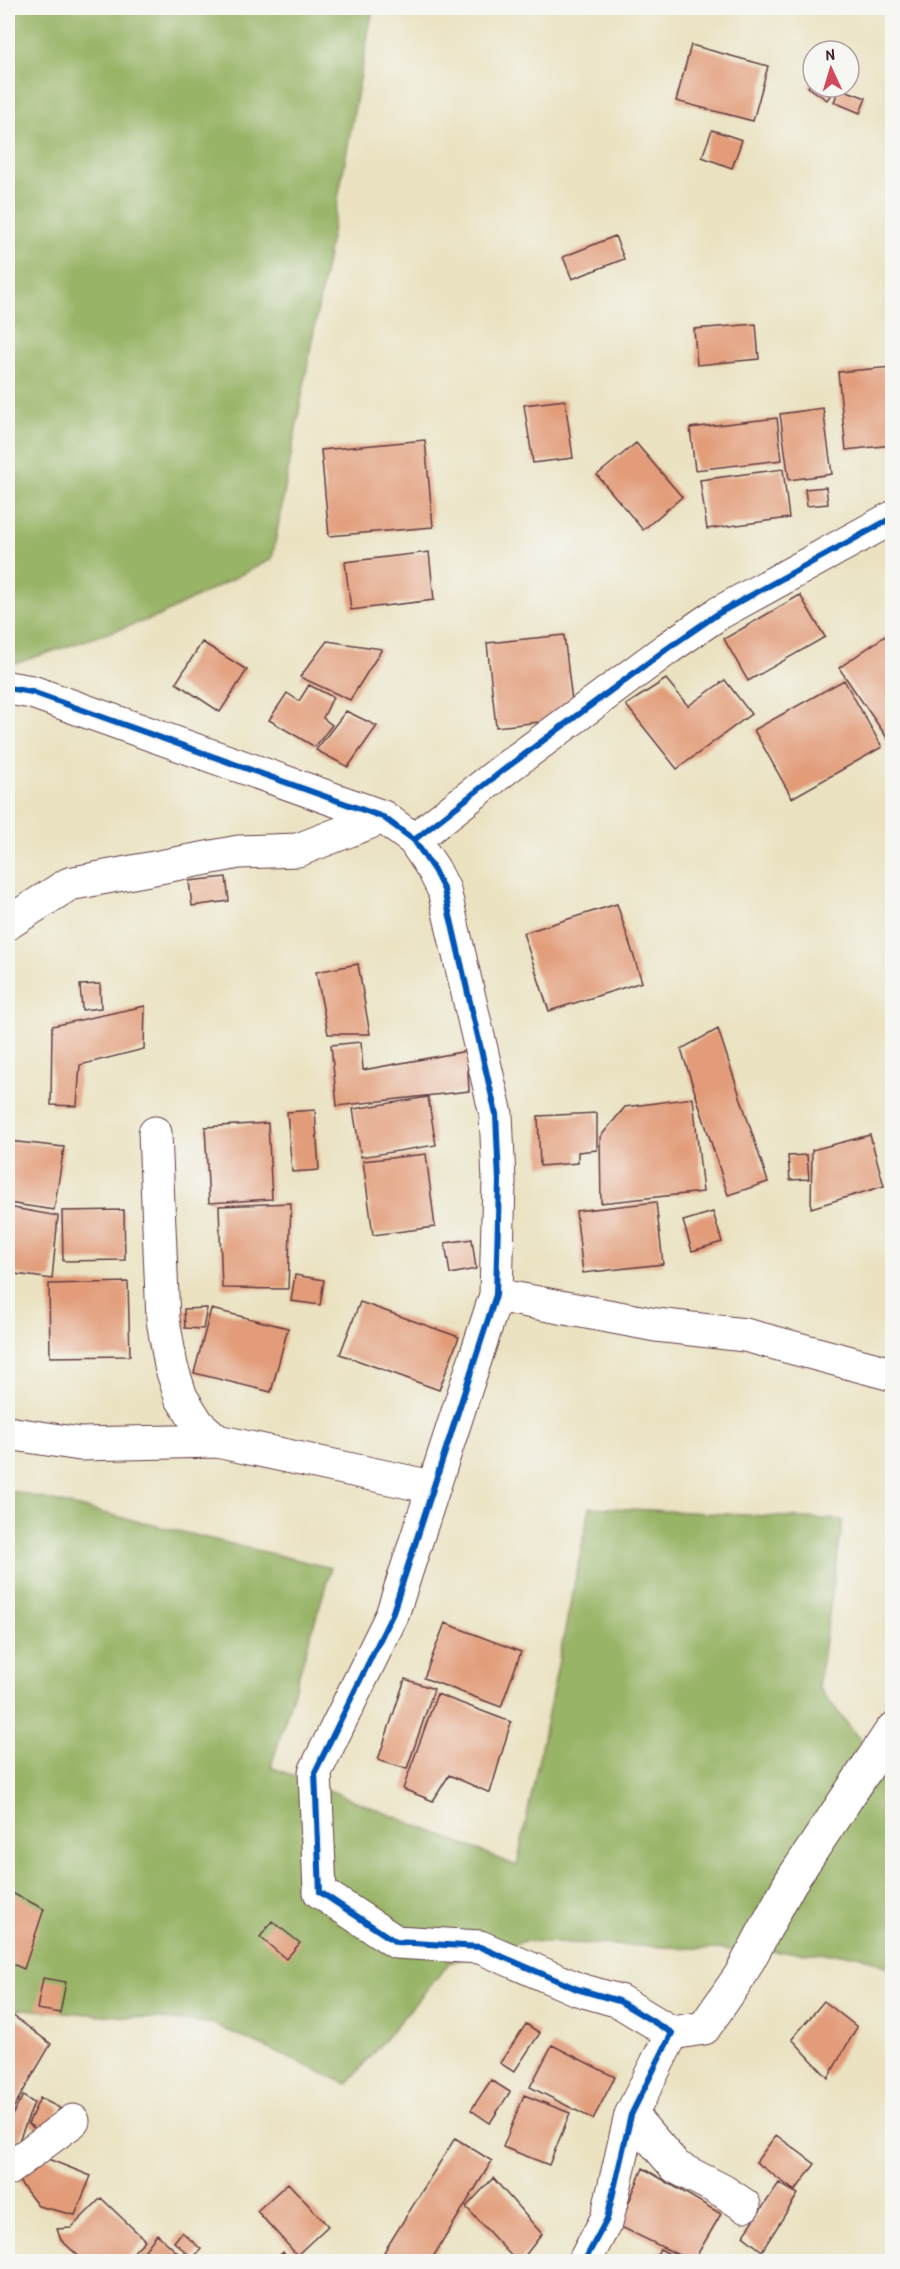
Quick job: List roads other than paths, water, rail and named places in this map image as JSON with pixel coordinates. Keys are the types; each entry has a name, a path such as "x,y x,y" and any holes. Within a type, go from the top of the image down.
{"street":[{"path":"414,840 573,718 719,613 892,518"},
{"path":"8,688 32,692 383,817 414,840 444,890 496,1114 499,1181 496,1295 392,1615 315,1772 320,1892 396,1942 480,1947 577,1989 619,2001 672,2033 704,2028 741,1976 790,1883 892,1730"},
{"path":"8,923 69,884 239,852 298,850 383,817"},
{"path":"155,1134 163,1320 171,1365 181,1397 198,1424 217,1441"},
{"path":"496,1295 656,1325 745,1335 892,1374"},
{"path":"8,1433 80,1444 217,1441 432,1487"},
{"path":"584,2262 608,2219 631,2115 672,2033"},
{"path":"631,2115 676,2166 744,2205"},
{"path":"8,2169 73,2121"}]}
